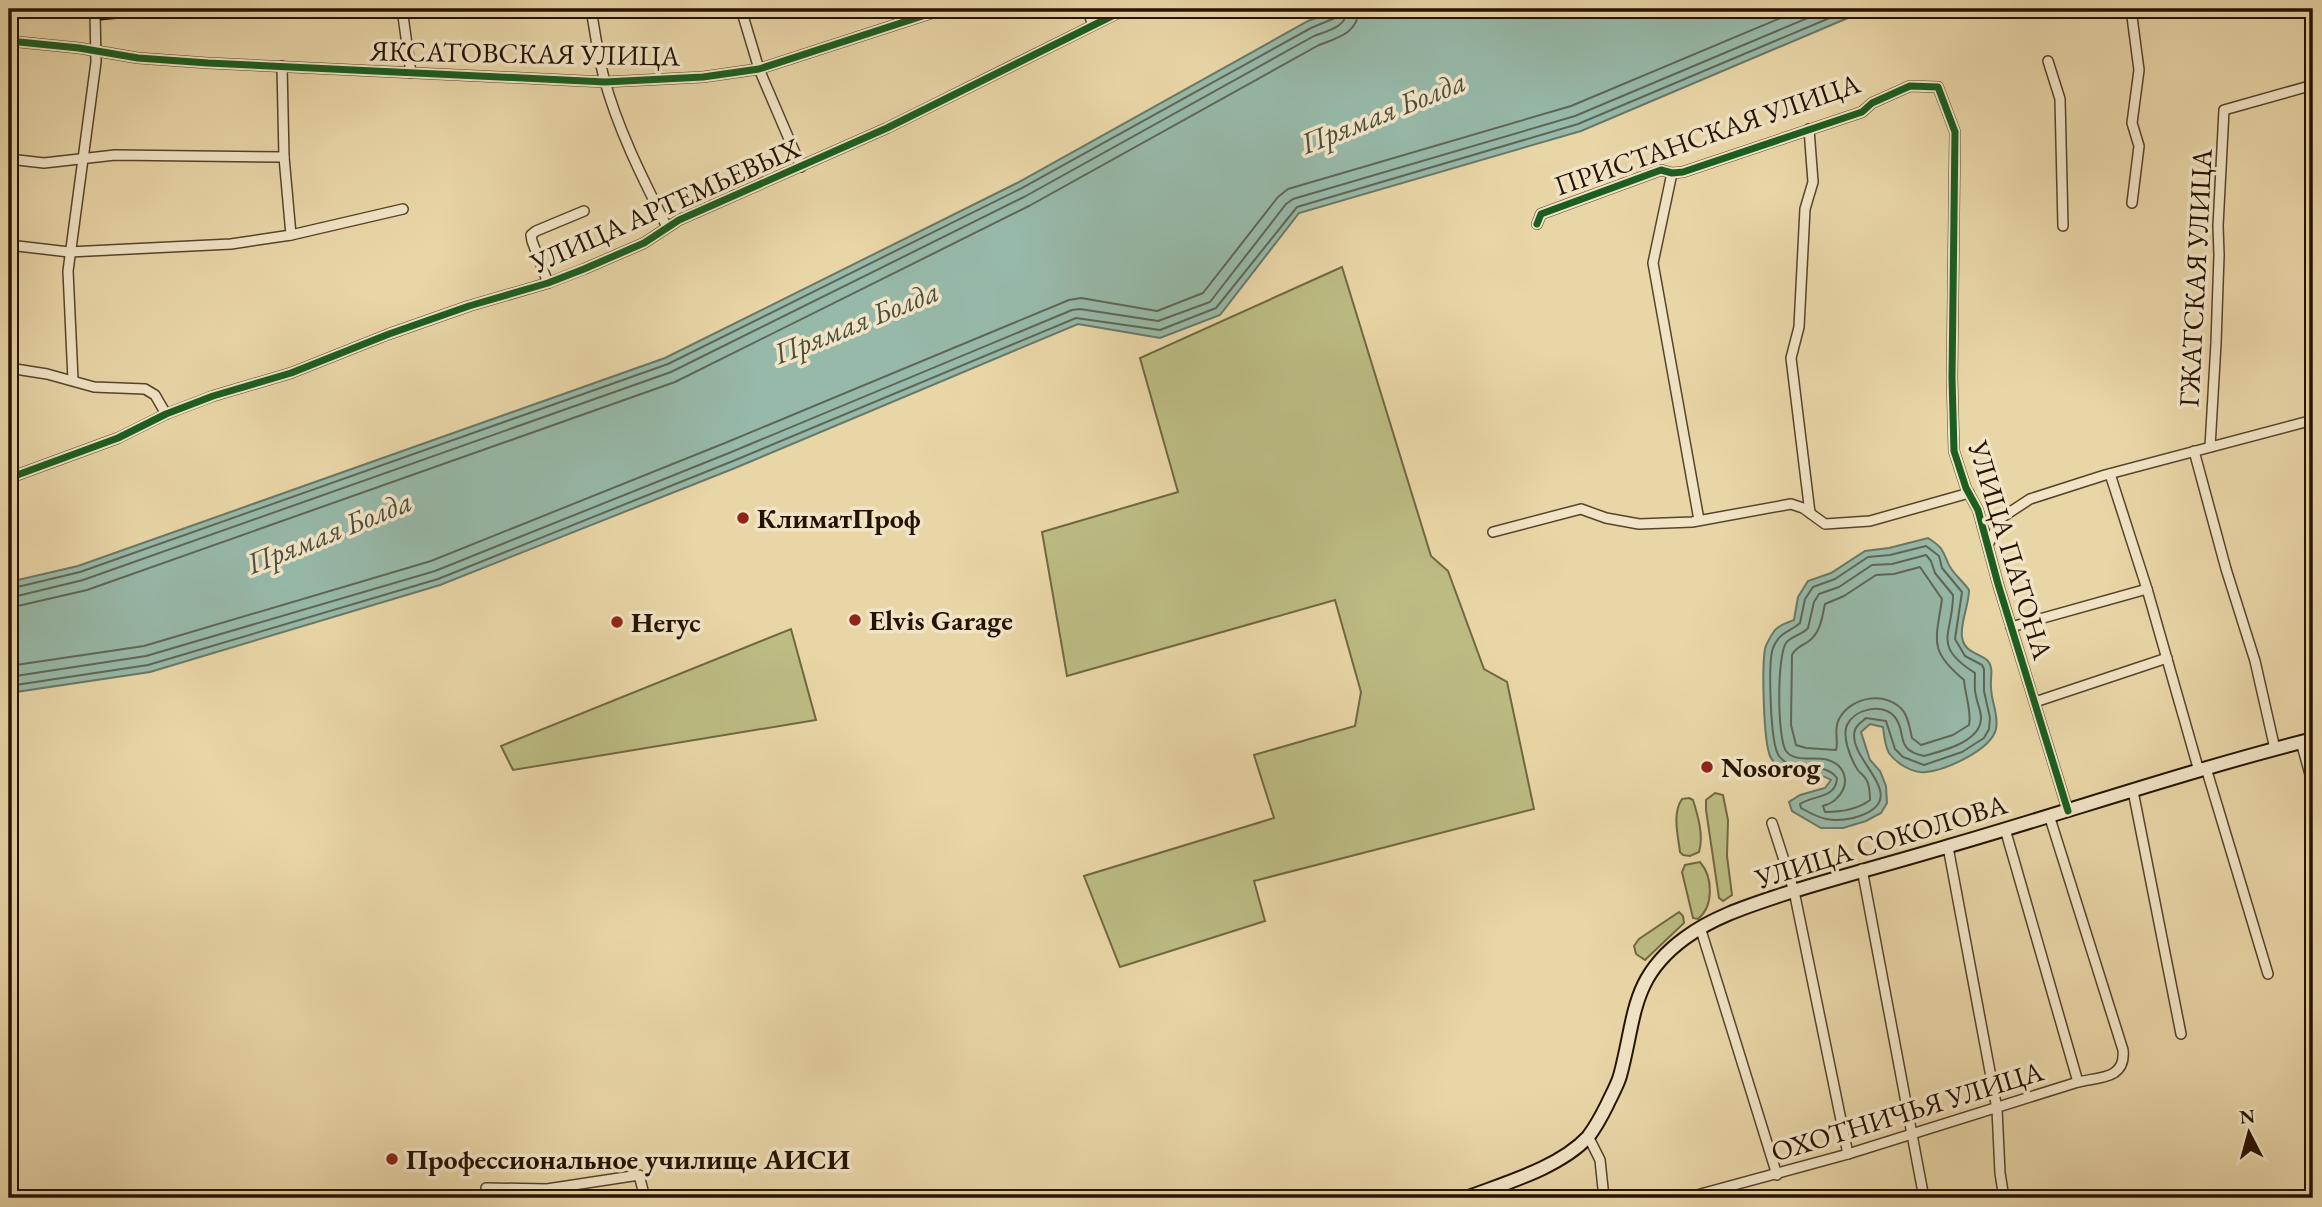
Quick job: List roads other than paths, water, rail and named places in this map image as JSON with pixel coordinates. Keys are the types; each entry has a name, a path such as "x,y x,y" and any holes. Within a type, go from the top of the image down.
{"main road":[{"path":"95,11 136,9"},
{"name":"УЛИЦА СОКОЛОВА","path":"1588,1136 1604,1111 1619,1078 1636,1002 1646,979 1662,957 1700,927 1720,917 1862,869 2307,740"},
{"path":"1466,1198 1532,1173 1566,1154 1588,1136"}],"street":[{"path":"402,9 411,73"},
{"path":"591,9 605,82 633,159 667,227"},
{"path":"741,9 759,69 801,167"},
{"name":"ЯКСАТОВСКАЯ УЛИЦА","path":"9,41 138,58 605,82 704,77 759,69 944,9"},
{"path":"1087,9 1093,25"},
{"name":"УЛИЦА АРТЕМЬЕВЫХ","path":"9,478 118,438 166,414 290,373 457,310 548,283 644,243 667,227 887,128 1126,9"},
{"path":"2131,9 2139,70 2132,123 2139,146 2132,203"},
{"path":"73,380 69,252 96,62 95,11"},
{"path":"2048,61 2060,99 2063,226"},
{"path":"282,66 284,156 291,235"},
{"name":"ГЖАТСКАЯ УЛИЦА","path":"2210,447 2224,110 2313,85"},
{"name":"ПРИСТАНСКАЯ УЛИЦА","path":"1537,224 1541,214 1661,170 1683,172 1862,112 1872,103 1910,86 1938,87"},
{"name":"УЛИЦА ПАТОНА","path":"1938,87 1955,132 1952,378 1954,452 1969,494 1978,510 2068,811"},
{"path":"1809,129 1813,182 1805,209 1799,327 1791,358 1810,513"},
{"path":"9,159 62,163 115,155 284,156"},
{"path":"1672,173 1653,263 1699,520"},
{"path":"9,244 69,252 231,244 291,235 404,209"},
{"path":"548,283 531,235 584,211"},
{"path":"9,368 47,373 109,389 145,389 155,395 166,414"},
{"path":"1988,545 2001,518 2030,499 2110,474 2311,421 2313,451"},
{"path":"2194,451 2226,569 2255,661 2275,749"},
{"path":"2110,474 2268,974"},
{"path":"1493,531 1581,509 1606,518 1639,524 1699,520 1791,505 1803,508 1825,524 1870,522 1969,494"},
{"path":"2011,627 2147,589"},
{"path":"2035,702 2167,658"},
{"path":"2307,740 2313,785"},
{"path":"2133,791 2181,1034"},
{"name":"ОХОТНИЧЬЯ УЛИЦА","path":"1686,1198 1777,1175 2120,1070 2124,1062 2123,1050 2049,815"},
{"path":"1772,823 1794,891 1848,1154"},
{"path":"2005,829 2078,1082"},
{"path":"1948,846 1997,1109 2004,1198"},
{"path":"1862,869 1924,1198"},
{"path":"1700,927 1777,1175"},
{"path":"1588,1136 1600,1160 1604,1198"},
{"path":"486,1188 547,1189 639,1175 645,1198"}],"water":[{"name":"Прямая Болда","path":"1340,9 1869,9 1581,131 1299,213 1220,315 1160,338 1078,324 735,468 440,585 150,672 9,693 9,582 78,566 665,358 1017,183 1308,21"},
{"path":"1928,538 1941,549 1952,570 1969,590 1962,637 1969,650 1985,658 1990,664 1996,729 1986,744 1967,758 1945,767 1921,772 1910,770 1896,760 1889,753 1883,727 1870,724 1861,732 1870,760 1880,771 1886,786 1887,803 1881,813 1866,821 1843,828 1821,828 1792,811 1789,802 1800,795 1825,788 1831,780 1783,769 1771,758 1768,750 1764,705 1766,647 1777,628 1794,620 1798,597 1808,581 1831,573 1865,551"}],"place":[{"name":"КлиматПроф","path":"743,518"},
{"name":"Elvis Garage","path":"855,620"},
{"name":"Негус","path":"617,622"},
{"name":"Nosorog","path":"1707,767"},
{"name":"Профессиональное училище АИСИ","path":"392,1159"}]}
